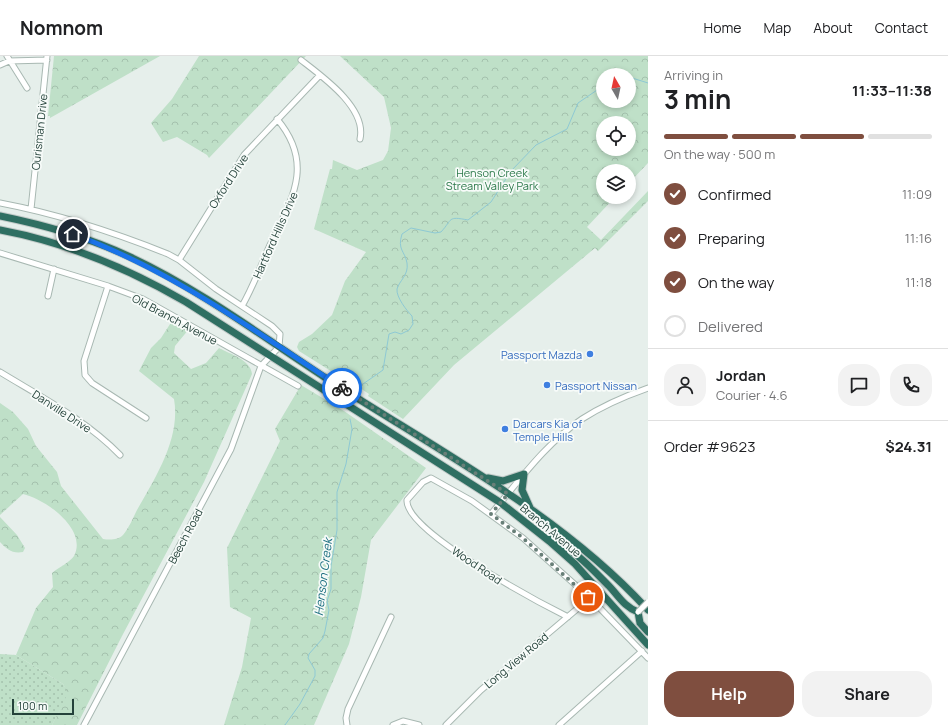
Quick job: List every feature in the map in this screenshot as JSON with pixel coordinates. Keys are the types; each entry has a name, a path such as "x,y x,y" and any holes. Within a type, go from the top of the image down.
{"highway":[{"name":"Branch Avenue","path":"0,216 73,234 127,255 204,298 355,397 508,494 607,570 648,610"},
{"name":"Branch Avenue","path":"0,230 73,250 139,276 186,302 501,503 543,536 575,564 648,645"},
{"path":"481,476 503,481 524,474 522,490 532,512"},
{"path":"543,536 562,544 574,554 609,586 627,606 635,611 640,623 648,632"}],"street":[{"path":"8,58 27,88"},
{"path":"0,65 8,58 47,58"},
{"name":"Ourisman Drive","path":"31,209 47,58"},
{"path":"302,60 320,75 354,111 361,126 360,139"},
{"name":"Oxford Drive","path":"179,260 238,164 277,119 320,75"},
{"name":"Hartford Hills Drive","path":"242,306 297,186 298,165 292,141 277,119"},
{"path":"0,202 82,223 126,238 179,260 276,329 280,334 279,347"},
{"name":"Old Branch Avenue","path":"0,253 108,286 146,301 298,386"},
{"path":"48,296 54,269"},
{"path":"108,286 84,361 85,375 92,383 146,418"},
{"name":"Beech Road","path":"84,725 231,449 245,414 261,366 279,347"},
{"name":"Danville Drive","path":"0,372 77,420 120,455"},
{"path":"648,388 619,399 581,420 557,440 524,474 491,514 523,538 590,598 648,658"},
{"name":"Wood Road","path":"491,514 435,478 428,478 410,495 407,500 409,509 418,520 453,549 500,581 568,617"},
{"name":"Long View Road","path":"446,725 481,690 590,598"},
{"path":"635,611 648,602"},
{"path":"347,725 346,718 348,709 391,617"},
{"path":"559,725 642,651"},
{"path":"393,725 403,722 419,725"}],"green space":[{"path":"54,56 160,56 50,118 50,116 48,116"},
{"path":"199,56 306,56 209,158 207,155 177,137 163,142 151,123 172,99"},
{"name":"Henson Creek Stream Valley Park","path":"340,56 648,56 648,163 636,176 636,164 596,164 596,204 608,204 587,227 601,240 648,191 648,201 598,251 595,248 454,365 403,419 368,396 369,394 354,384 353,385 299,351 297,347 299,342 312,334 332,315 345,281 366,252 314,229 330,169 332,169 333,160 357,170 383,160 388,151 391,128 384,97"},
{"path":"172,321 189,329 175,346 174,353 191,369 206,363 219,348 244,361 251,369 252,374 204,482 122,636 77,725 52,725 68,693 63,684 16,655 36,608 53,587 52,573 67,563 74,556 77,546 75,536 70,526 62,517 42,502 32,497 23,494 0,515 0,403 13,412 28,429 36,446 57,472 61,486 103,539 119,538 127,529 165,457 174,428 174,399 139,371 151,348 161,338"},
{"path":"301,385 344,411 426,468 371,540 361,597 349,644 314,725 224,725 242,667 251,618 230,607 227,548 280,441 275,429"},
{"path":"0,517 17,535 25,548 23,552 10,550 0,542"},
{"path":"0,654 16,655 63,684 69,693 52,725 0,725"}],"waterway":[{"name":"Henson Creek","path":"636,79 648,83"},
{"name":"Henson Creek","path":"363,384 383,370 389,334 395,332 401,334 409,330 413,324 412,316 402,304 397,292 398,286 407,271 406,259 400,244 402,234 411,228 435,233 441,232 449,221 453,219 457,218 468,220 491,202 511,171 536,145 567,129 578,103 596,91"},
{"name":"Henson Creek","path":"285,725 300,704 315,676 315,670 308,658 309,654 323,638 325,631 329,610 327,601 331,589 331,566 337,530 337,492 346,464 352,429 350,419"}],"way so far":[{"path":"342,388 508,494 491,514 523,538 575,587 588,597"}],"place":[{"name":"Passport Mazda","path":"590,354"},
{"name":"Passport Nissan","path":"547,385"},
{"name":"Darcars Kia of Temple Hills","path":"505,429"}],"route":[{"path":"73,234 127,255 151,267 204,298 342,388"}]}
